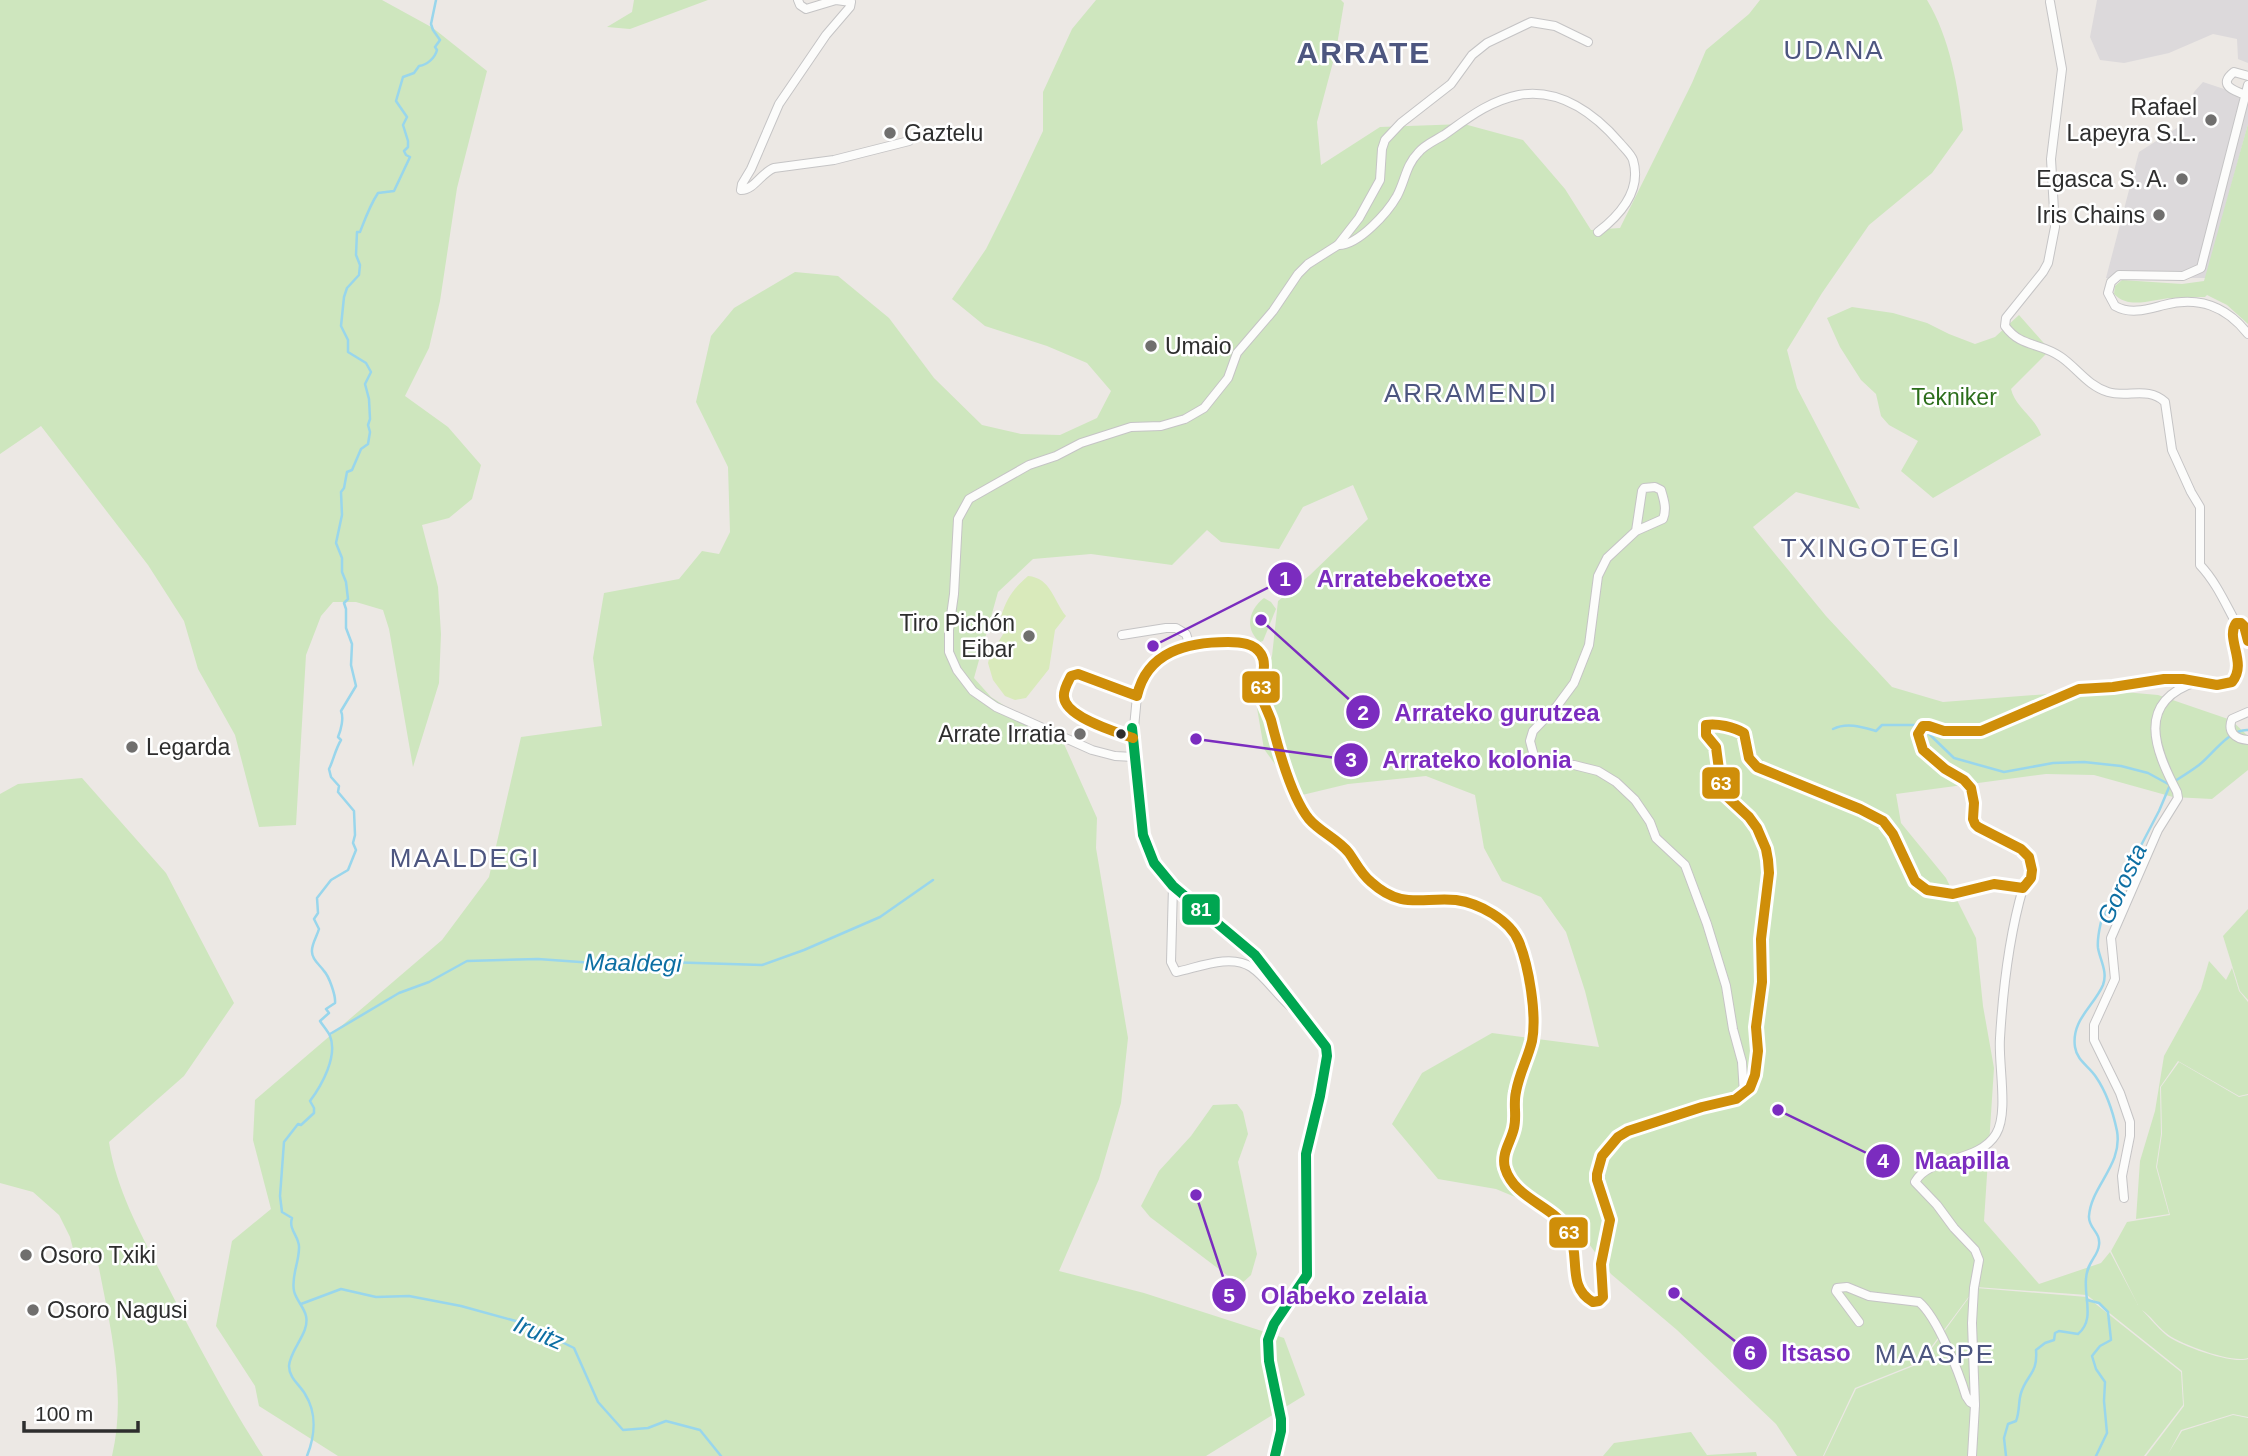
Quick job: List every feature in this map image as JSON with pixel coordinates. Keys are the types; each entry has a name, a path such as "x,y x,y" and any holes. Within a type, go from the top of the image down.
{"street":[{"path":"797,0 806,9 836,0 851,2 779,104 741,190 749,189 761,176 774,168 834,160 909,141"},
{"path":"1972,1456 1975,1405 1972,1323 1979,1260 1975,1250 1915,1182 1928,1170 1969,1155 1983,1146 1996,1135 1999,1128 2003,1105 1999,1067 2001,1026 2010,946 2023,888 2031,878 2032,870 2029,857 2021,849 1978,827 1973,819 1974,803 1968,783 1945,769 1923,750 1918,740 1920,730 1923,726 1929,726 1944,731 1981,731 2079,689 2164,679 2224,685 2235,678 2238,663 2233,630 2236,623 2224,599 2217,592 2212,578 2200,565 2200,507 2172,450 2165,402 2148,392 2112,394 2100,389 2088,382 2061,357 2042,346 2014,338 2005,326 2006,318 2043,272 2048,262 2055,227 2051,159 2062,69 2050,2"},
{"path":"1134,757 1115,756 1092,750 996,706 973,691 957,670 949,652 949,630 958,519 969,499 1029,465 1056,456 1081,443 1131,427 1161,426 1185,419 1204,408 1228,378 1237,353 1273,311 1298,274 1308,264 1338,245 1359,218 1380,180 1385,140 1401,123 1451,84 1472,55 1487,43 1531,22 1555,26 1588,42"},
{"path":"2246,94 2233,92 2227,82 2234,72 2248,76"},
{"path":"2248,85 2201,268 2183,276 2119,275 2111,282 2108,293 2115,306 2127,310 2140,311 2188,302 2211,305 2229,314 2248,334"},
{"path":"1338,245 1344,245 1359,236 1380,218 1398,194 1406,169 1419,151 1492,103 1521,95 1552,96 1577,105 1603,125 1633,159 1634,178 1629,200 1613,221 1598,232"},
{"path":"1636,531 1642,491 1644,488 1656,487 1661,490 1665,501 1663,519 1636,531 1606,558 1598,576 1589,645 1574,683 1557,706 1533,730 1530,741 1534,756 1547,763 1574,765 1598,771 1616,782 1635,800 1650,822 1656,838 1685,864 1726,986 1742,1062 1744,1094"},
{"path":"2236,623 2244,626 2248,641"},
{"path":"1122,635 1176,628 1185,634 1186,643"},
{"path":"1275,1456 1282,1431 1269,1361 1268,1340 1273,1324 1307,1275 1306,1154 1320,1096 1326,1047 1255,955 1173,886 1154,863 1143,835 1132,728 1140,685 1149,669 1186,643 1238,642 1254,647 1262,655 1262,698 1281,758 1303,810 1316,827 1349,854 1357,869 1388,895 1426,902 1465,902 1500,919 1514,932 1527,967 1533,1037 1516,1091 1515,1125 1506,1149 1504,1165 1511,1180 1522,1193 1566,1227 1572,1241 1573,1267 1577,1281 1583,1295 1593,1302 1602,1297 1601,1272 1610,1220 1597,1181 1602,1156 1618,1137 1628,1131 1744,1094 1753,1082 1757,1064 1756,1027 1762,982 1761,939 1768,886 1768,860 1757,828 1723,792 1716,747 1706,735 1706,725 1734,728 1744,733 1749,758 1757,767 1883,821 1893,834 1915,881 1927,890 1953,894 1994,884 2023,888"},
{"path":"1133,738 1106,729 1079,715 1068,707 1064,699 1071,676 1078,674 1137,696"},
{"path":"2124,1198 2122,1176 2130,1122 2123,1100 2094,1040 2094,1025 2115,979 2111,938 2158,830 2178,798 2178,792 2162,761 2155,731 2158,708 2169,697 2199,681"},
{"path":"2248,712 2232,719 2230,727 2233,735 2248,740"},
{"path":"1173,886 1171,962 1176,972 1223,962 1242,963 1260,975 1288,1005 1301,1014"},
{"path":"1859,1322 1837,1288 1847,1287 1869,1296 1919,1302 1939,1331 1966,1396 1975,1405"}],"shaded area":[{"path":"2097,0 2248,0 2248,63 2238,59 2237,39 2213,34 2169,53 2124,63 2100,60 2090,37"},
{"path":"2203,82 2248,97 2248,124 2206,278 2106,278 2139,152 2180,126 2194,92"}],"green space":[{"path":"0,0 382,0 433,28 487,71 457,188 440,301 429,348 405,396 448,427 481,465 472,499 449,518 422,525 438,587 441,634 439,683 413,767 389,629 383,610 356,602 333,602 321,616 306,655 296,825 259,827 235,735 198,669 184,621 148,565 41,426 0,454"},
{"path":"634,0 708,0 630,29 607,27 632,12"},
{"path":"1096,0 1341,0 1344,3 1336,51 1317,122 1321,165 1380,127 1464,124 1523,140 1565,189 1591,230 1620,228 1706,50 1749,14 1760,0 1927,0 1947,46 1963,130 1932,173 1869,225 1787,350 1797,388 1860,509 1796,492 1753,527 1826,616 1892,687 1943,702 2101,690 2158,695 2231,720 2248,736 2248,770 2212,799 2173,797 2094,775 2046,774 1896,794 1901,823 1946,878 1976,938 1983,1006 1994,1068 1984,1221 2039,1284 2101,1263 2110,1252 2138,1305 2111,1251 2127,1222 2170,1215 2157,1167 2162,1134 2161,1087 2179,1062 2239,1097 2248,1095 2248,1358 2230,1358 2181,1342 2166,1333 2142,1310 2165,1334 2181,1343 2218,1357 2241,1360 2248,1359 2248,1417 2233,1414 2181,1430 2168,1454 2182,1431 2233,1415 2248,1418 2248,1456 2146,1456 2184,1406 2182,1371 2087,1295 1976,1287 1920,1362 1855,1388 1823,1456 1797,1456 1776,1424 1677,1330 1611,1274 1589,1244 1561,1216 1496,1189 1438,1179 1392,1124 1422,1073 1492,1033 1599,1047 1566,932 1541,897 1502,881 1484,848 1475,795 1426,776 1348,784 1298,796 1264,749 1257,708 1272,656 1278,601 1310,575 1368,519 1353,485 1303,507 1279,549 1221,542 1207,530 1172,565 1091,554 1033,559 998,592 974,678 991,697 1064,744 1097,818 1096,848 1128,1038 1121,1103 1099,1179 1059,1271 1144,1293 1284,1338 1305,1395 1206,1456 338,1456 259,1406 255,1386 216,1326 232,1241 271,1209 253,1140 255,1100 442,940 489,877 521,737 602,726 593,658 604,593 679,579 702,551 719,554 730,532 728,467 696,402 711,336 734,308 795,272 838,276 889,318 934,378 982,425 1021,434 1060,435 1097,418 1111,391 1087,363 1047,346 985,326 952,299 986,249 1011,199 1043,131 1043,92 1072,29"},
{"path":"2248,124 2248,324 2227,305 2207,295 2134,303 2120,299 2114,294 2115,286 2122,280 2182,284 2204,281"},
{"name":"Tekniker","path":"1852,307 1893,313 1927,323 1975,344 1995,337 2019,315 2050,350 2011,389 2041,435 1933,498 1901,471 1918,441 1889,425 1881,416 1876,394 1861,380 1840,347 1827,318"},
{"name":"Tiro Pichón Eibar","path":"1028,576 1047,585 1066,616 1055,630 1049,669 1026,698 1015,700 1005,696 993,680 988,663 1007,628 1001,617 1005,605"},
{"path":"1264,598 1276,609 1263,641 1260,642 1252,631 1250,619"},
{"path":"82,778 166,873 234,1003 184,1076 109,1142 117,1177 138,1228 211,1368 263,1456 112,1456 118,1408 117,1383 112,1335 98,1263 77,1264 70,1237 59,1215 33,1192 0,1183 0,794 18,784"},
{"path":"2248,909 2248,1000 2240,991 2223,936"},
{"path":"2209,961 2226,980 2232,968 2239,991 2248,1002 2248,1094 2239,1096 2178,1061 2160,1087 2161,1134 2156,1167 2169,1214 2136,1219 2140,1161 2155,1111 2164,1056 2201,989"},
{"path":"1237,1104 1243,1112 1248,1134 1238,1162 1257,1254 1251,1275 1240,1285 1150,1217 1141,1206 1159,1171 1191,1136 1213,1105"},
{"path":"1976,1288 2087,1297 2181,1372 2183,1405 2144,1456 1824,1456 1856,1389 1921,1363"},
{"path":"1691,1432 1707,1455 1756,1452 1757,1456 1603,1456 1614,1443"}],"waterway":[{"path":"307,1456 313,1433 312,1409 289,1366 306,1322 293,1285 299,1244 292,1218 282,1212 280,1196 284,1142 298,1124 301,1125 314,1113 310,1101 324,1079 332,1052 330,1036 320,1021 329,1013 326,1009 335,1003 332,986 312,955 313,943 319,929 314,919 318,913 317,898 331,880 348,870 356,850 353,843 354,811 338,792 339,786 331,777 329,769 341,740 338,737 341,711 356,686 351,665 352,644 346,628 346,582 336,543 342,515 341,492 347,472 352,470 361,449 368,444 370,419 365,384 371,372 366,363 348,352 348,340 341,326 347,288 359,275 357,232 360,232 378,193 394,191 410,157 404,151 408,147 403,125 407,117 396,101 403,77 414,73 436,53 435,47 440,40 431,24 436,0"},
{"path":"1833,729 1849,726 1876,731 1882,725 1917,725"},
{"name":"Gorosta","path":"2175,781 2199,765 2228,738 2248,730"},
{"name":"Gorosta","path":"1927,732 1954,758 2004,772 2053,763 2084,762 2121,766 2148,773 2170,785 2101,922 2098,945 2104,971 2103,985 2076,1029 2075,1047 2078,1056 2096,1077 2106,1096 2118,1143 2111,1165 2091,1205 2089,1216 2099,1245 2087,1273 2086,1322 2078,1334 2059,1331 2055,1333 2054,1340 2036,1350 2034,1369 2023,1387 2016,1421 2008,1424 2004,1438 2006,1456"},
{"name":"Maaldegi","path":"330,1034 399,993 429,982 467,961 538,959 622,965 665,962 762,965 880,917 933,880"},
{"name":"Iruitz","path":"301,1304 341,1289 376,1297 409,1296 461,1306 523,1323 574,1348 598,1402 623,1430 648,1428 666,1421 700,1430 721,1456"},
{"path":"2087,1300 2099,1303 2108,1312 2111,1340 2100,1346 2092,1356 2096,1369 2105,1382 2107,1433 2096,1456"}],"transit line":[{"name":"63","path":"1133,738 1092,723 1073,711 1064,697 1071,676 1078,674 1137,696 1150,669 1171,652 1213,642 1251,645 1263,659 1261,696 1271,720 1281,758 1296,798 1309,819 1345,848 1364,876 1382,891 1402,899 1465,902 1493,914 1515,934 1529,977 1533,1030 1516,1092 1515,1124 1505,1152 1505,1168 1518,1188 1564,1225 1573,1244 1580,1289 1593,1302 1603,1297 1601,1264 1610,1220 1597,1180 1602,1156 1618,1137 1628,1131 1736,1099 1750,1088 1755,1075 1758,1051 1756,1027 1762,982 1761,939 1769,873 1768,860 1757,828 1722,792 1716,747 1706,735 1706,725 1725,726 1744,733 1749,758 1757,767 1883,821 1893,834 1915,881 1927,890 1953,894 1994,884 2023,888 2031,878 2029,857 2021,849 1975,824 1971,788 1923,750 1918,734 1923,726 1944,731 1981,731 2079,689 2164,679 2183,679 2217,685 2232,682 2238,667 2233,636 2236,623 2244,626 2248,641"},
{"name":"81","path":"1132,728 1143,835 1154,863 1173,886 1255,955 1326,1047 1320,1096 1306,1154 1307,1275 1274,1324 1268,1340 1269,1361 1281,1419 1275,1456"}],"place":[{"name":"Rafael Lapeyra S.L.","path":"2211,120"},
{"name":"Gaztelu","path":"890,133"},
{"name":"Egasca S. A.","path":"2182,179"},
{"name":"Iris Chains","path":"2159,215"},
{"name":"Umaio","path":"1151,346"},
{"name":"Arrateko gurutzea","path":"1261,620"},
{"name":"Tiro Pichón Eibar","path":"1029,636"},
{"name":"Arratebekoetxe","path":"1153,646"},
{"name":"Arrate Irratia","path":"1080,734"},
{"name":"Arrateko kolonia","path":"1196,739"},
{"name":"Legarda","path":"132,747"},
{"name":"Maapilla","path":"1778,1110"},
{"name":"Olabeko zelaia","path":"1196,1195"},
{"name":"Osoro Txiki","path":"26,1255"},
{"name":"Itsaso","path":"1674,1293"},
{"name":"Osoro Nagusi","path":"33,1310"}],"district":[{"name":"UDANA","path":"1834,50"},
{"name":"ARRATE","path":"1364,53"},
{"name":"ARRAMENDI","path":"1471,393"},
{"name":"TXINGOTEGI","path":"1871,548"},
{"name":"MAALDEGI","path":"465,858"},
{"name":"MAASPE","path":"1935,1354"}]}
